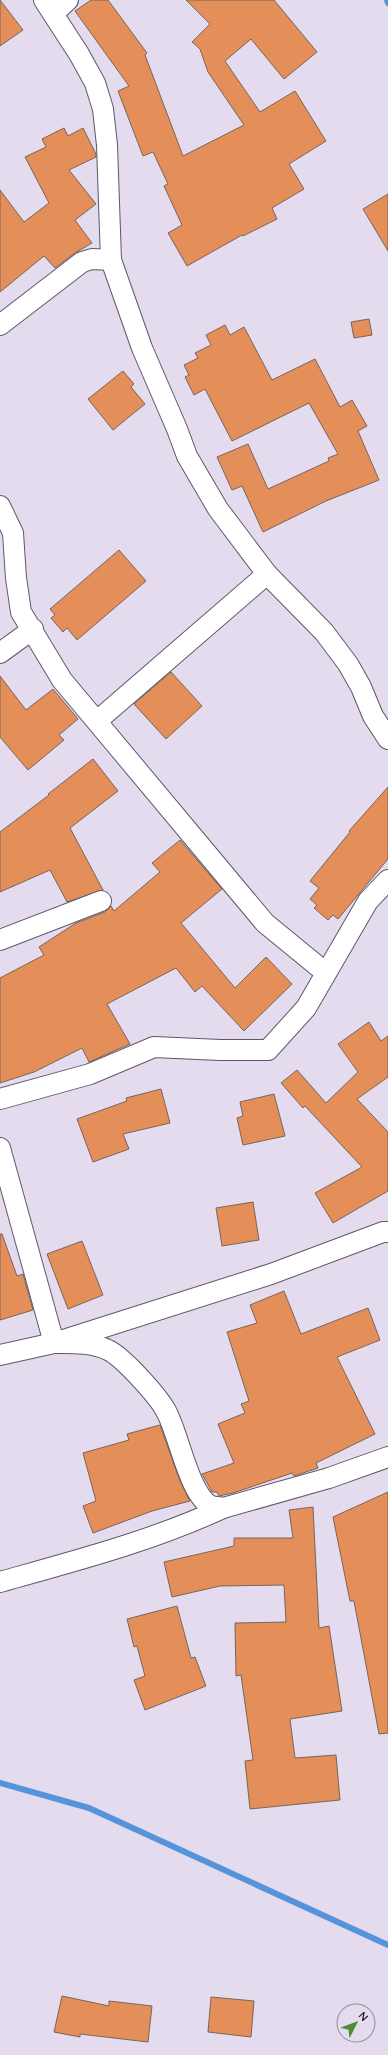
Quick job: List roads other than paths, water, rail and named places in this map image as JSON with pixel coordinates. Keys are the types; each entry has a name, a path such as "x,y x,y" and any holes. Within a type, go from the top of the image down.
{"street":[{"path":"68,0 49,7 79,54 95,83 103,109 107,145 111,260 142,348 177,429 186,456 218,509 267,574 324,632 348,664 361,687 373,716 388,739"},
{"path":"0,325 82,262 92,259 111,260"},
{"path":"0,506 13,533 16,578 21,612 33,629 62,680 265,923 326,973"},
{"path":"97,721 267,574"},
{"path":"0,653 33,629"},
{"path":"0,1099 90,1074 154,1047 220,1050 268,1050 306,1008 368,901 388,880"},
{"path":"0,940 101,901"},
{"path":"0,1148 54,1343"},
{"path":"0,1356 54,1343 271,1274 384,1232 388,1232"},
{"path":"54,1343 95,1346 108,1350 124,1363 166,1410 199,1495 211,1506 223,1508"},
{"path":"0,1582 85,1558 183,1526 223,1508 329,1478 388,1456"}],"waterway":[{"path":"0,1783 89,1808 388,1945"}]}
